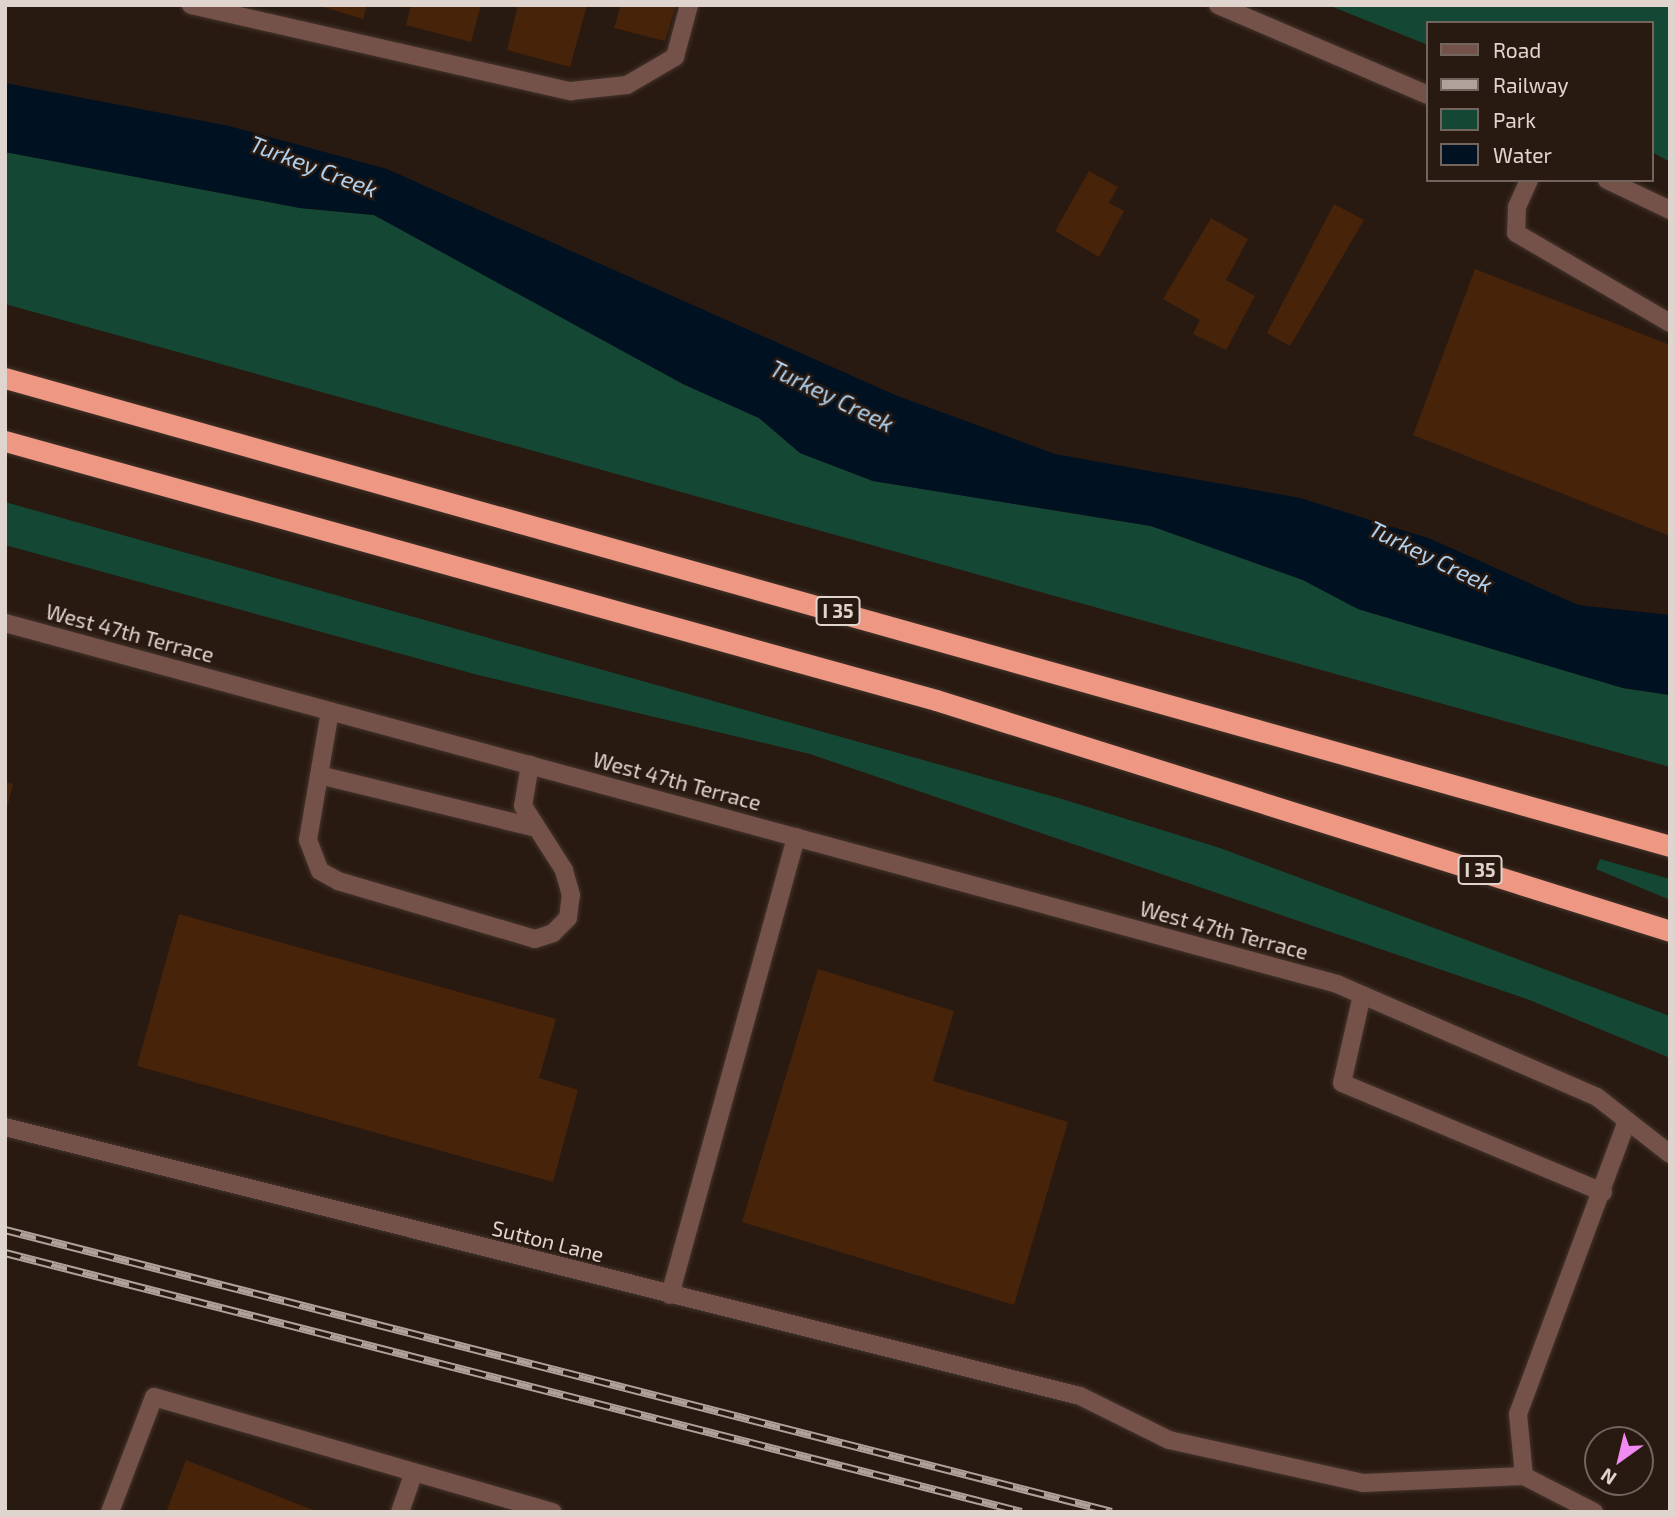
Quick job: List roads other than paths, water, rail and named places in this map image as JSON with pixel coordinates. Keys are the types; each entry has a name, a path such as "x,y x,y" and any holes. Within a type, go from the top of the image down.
{"highway":[{"name":"I 35","path":"5,377 1670,846"},
{"name":"I 35","path":"5,441 936,700 1670,931"}],"street":[{"path":"191,5 571,91 627,85 675,57 689,5"},
{"path":"1218,5 1426,94"},
{"path":"1528,182 1517,206 1516,233 1670,323"},
{"path":"1611,182 1670,210"},
{"name":"West 47th Terrace","path":"5,623 1337,984 1597,1097 1670,1154"},
{"path":"330,711 308,840 320,871 338,881 535,939 552,933 568,918 571,895 564,870 523,806 530,765"},
{"path":"319,775 537,828"},
{"path":"670,1295 796,837"},
{"path":"1362,995 1342,1083 1602,1192"},
{"path":"1594,1512 1524,1476 1518,1414 1627,1121"},
{"name":"Sutton Lane","path":"5,1128 1080,1395 1169,1440 1363,1483 1524,1476"},
{"path":"110,1512 154,1397 553,1512"},
{"path":"400,1512 414,1472"}],"water":[{"name":"Turkey Creek","path":"5,83 229,126 387,169 895,395 1055,454 1300,498 1431,539 1578,605 1670,615 1670,695 1623,688 1358,609 1303,580 1151,526 873,481 800,453 759,418 683,384 374,215 300,208 5,152"}],"railway":[{"path":"5,1230 1112,1512"},
{"path":"5,1253 1022,1512"}]}
